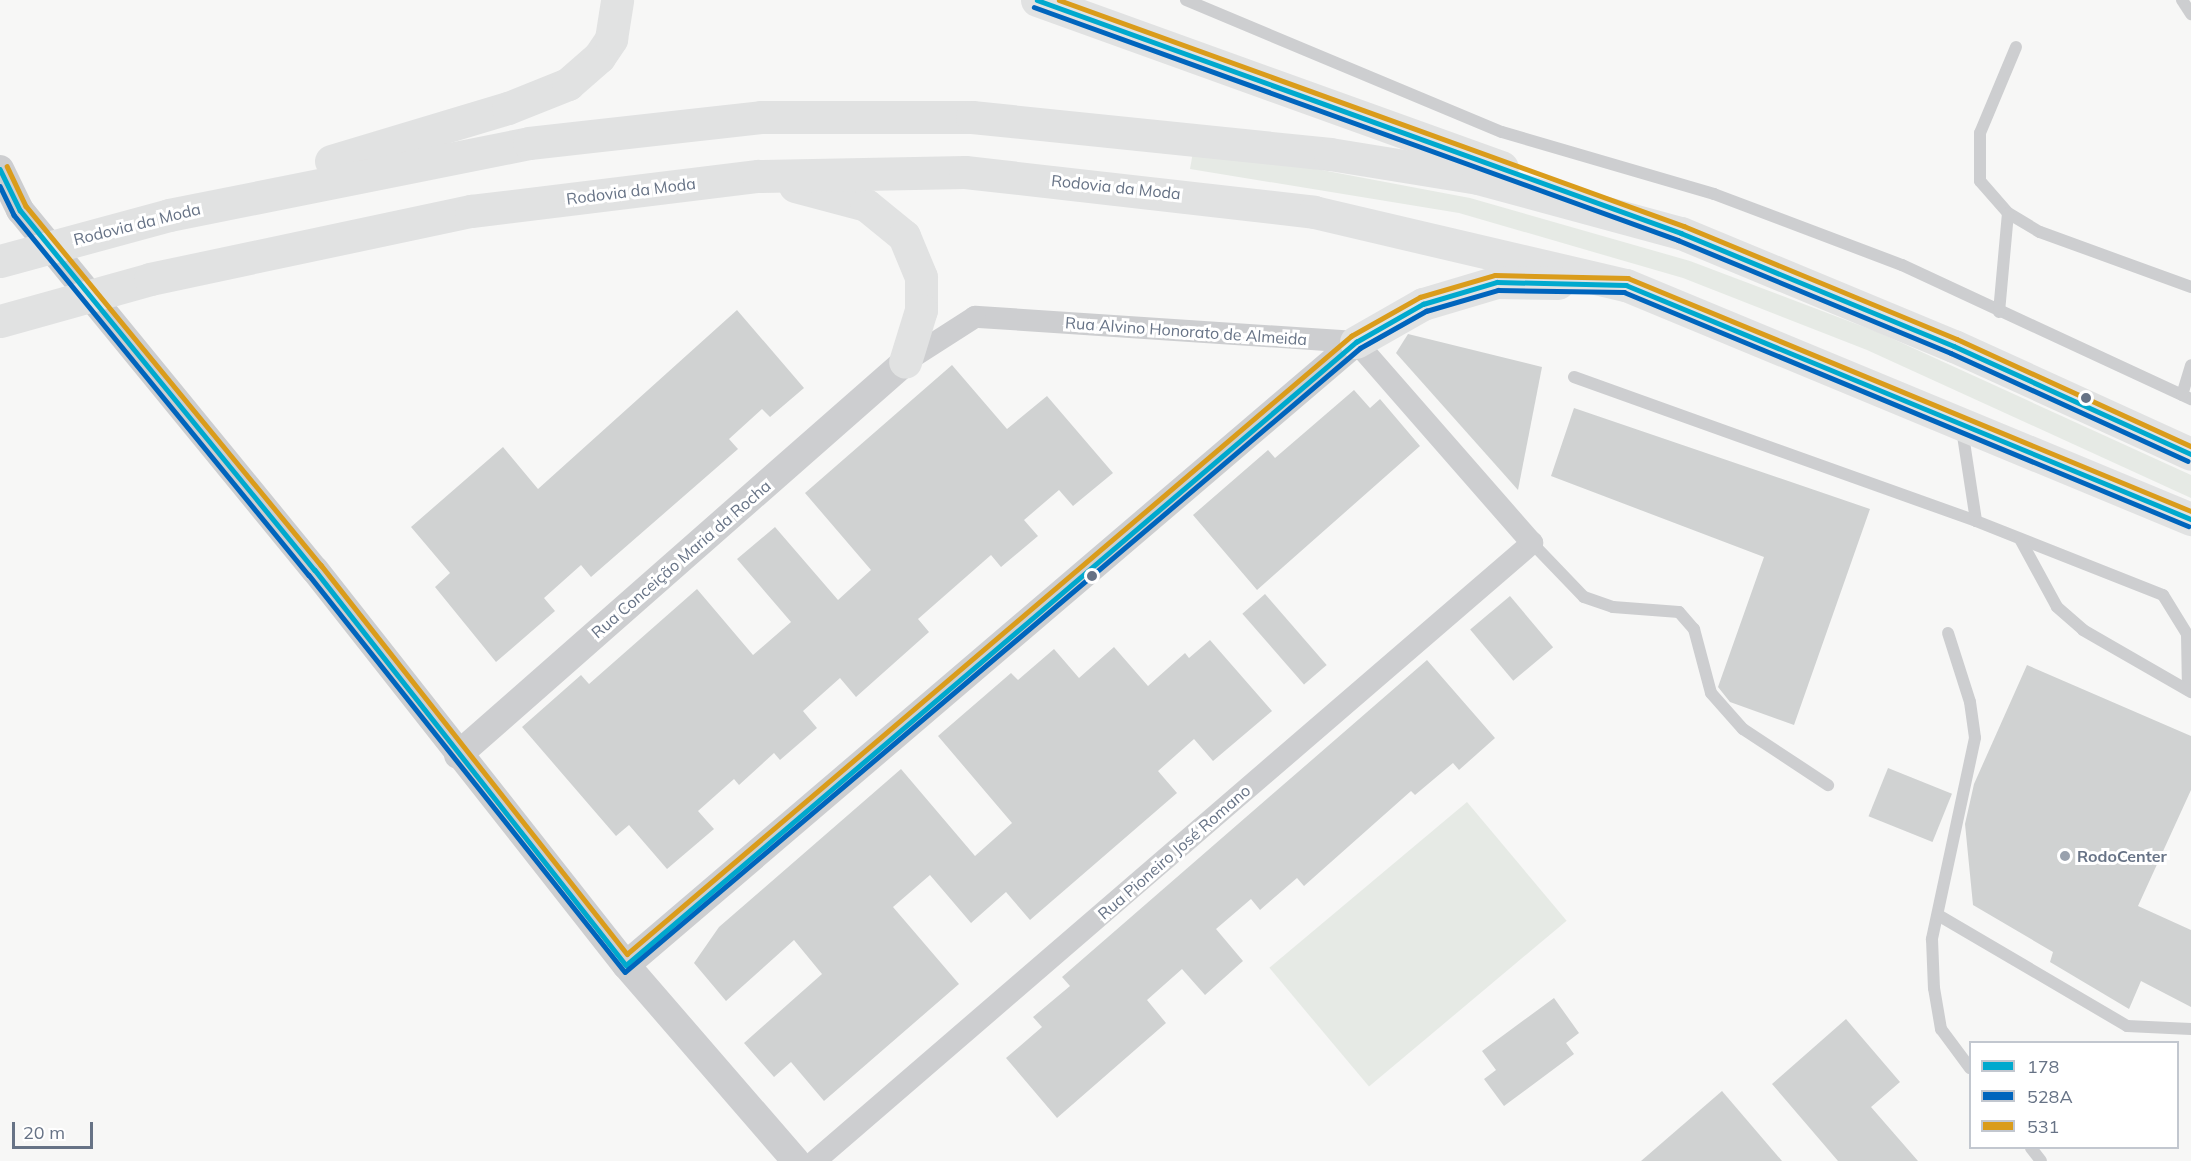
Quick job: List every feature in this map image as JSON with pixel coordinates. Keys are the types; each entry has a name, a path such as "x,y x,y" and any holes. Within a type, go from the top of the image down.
{"highway":[{"path":"169,215 417,133 508,108 568,84 599,57 611,39 617,0"},
{"path":"1037,0 1076,6 1681,232"},
{"name":"Rodovia da Moda","path":"0,261 169,215 460,154 606,133 761,117 972,117 1330,154 1478,178 1681,232 1954,346 2191,454"},
{"name":"Rodovia da Moda","path":"0,321 150,279 471,211 758,176 965,172 1136,188 1314,212 1626,285 2191,519"},
{"path":"758,176 866,205 904,236 921,288 921,310 905,362"},
{"path":"1356,342 1424,304 1497,282 1626,285"}],"street":[{"path":"0,169 20,210 315,570 458,755 626,965 796,1161"},
{"name":"Rua Alvino Honorato de Almeida","path":"905,362 975,317 1356,342"},
{"path":"626,965 1356,342 1533,543"},
{"name":"Rua Conceição Maria da Rocha","path":"458,755 905,362"},
{"name":"Rua Pioneiro José Romano","path":"815,1161 1533,543"}],"lane":[{"path":"1186,0 1502,132 1714,194 1902,264 2000,312 2187,397 2191,365"},
{"path":"2182,0 2191,14"},
{"path":"2016,47 1980,134 1980,181 2008,213 2040,232 2191,288"},
{"path":"2000,312 2008,213"},
{"path":"1574,377 1976,521 2163,595 2187,634 2189,691"},
{"path":"1962,425 1976,521"},
{"path":"2020,539 2057,607 2083,630 2189,691"},
{"path":"1533,543 1584,597 1613,607 1679,612 1694,629 1711,693 1743,729 1828,785"},
{"path":"1948,633 1970,702 1975,738 1932,939 1941,1029 1969,1065"},
{"path":"1938,915 2127,1026 2191,1029"},
{"path":"2032,1149 2041,1161"}],"shaded area":[{"path":"1193,152 1311,168 1470,198 1690,261 1880,333 2191,475 2191,498 1867,350 1683,278 1459,213 1190,169"},
{"path":"1467,802 1567,921 1369,1087 1269,968"}],"building":[{"path":"737,310 804,388 770,417 762,409 729,439 738,449 591,577 581,565 544,598 555,611 496,662 435,587 450,573 411,527 503,447 538,489"},
{"path":"1408,334 1542,367 1518,490 1396,353"},
{"path":"952,365 1007,429 1047,396 1113,473 1073,506 1059,490 1024,520 1038,536 1001,567 991,555 918,619 929,632 856,697 840,678 803,711 817,728 780,760 774,753 739,785 734,779 698,811 714,829 667,869 629,825 616,836 522,727 581,675 589,684 697,589 753,655 791,622 737,559 775,527 838,600 871,570 805,493"},
{"path":"1354,390 1370,408 1380,399 1420,446 1257,590 1193,515 1268,450 1275,458"},
{"path":"1574,408 1870,509 1794,725 1730,702 1718,687 1764,557 1551,476"},
{"path":"1265,594 1327,665 1304,685 1242,614"},
{"path":"1510,596 1553,647 1513,681 1470,629"},
{"path":"1210,640 1272,711 1213,761 1194,739 1158,771 1177,793 1030,920 1006,892 971,923 930,875 893,907 959,984 824,1101 791,1062 774,1077 744,1043 822,974 794,940 726,1001 694,963 719,927 901,769 975,856 1012,823 938,736 1011,673 1018,680 1054,649 1079,678 1114,647 1148,686 1185,653 1189,658"},
{"path":"1427,660 1495,738 1459,770 1453,763 1415,795 1411,791 1304,886 1297,878 1260,910 1251,899 1216,929 1243,961 1205,995 1182,969 1147,1000 1166,1023 1057,1118 1006,1058 1042,1027 1033,1017 1070,986 1062,977"},
{"name":"RodoCenter","path":"2027,665 2191,736 2191,790 2138,906 2191,930 2191,1007 2141,981 2129,1009 2050,962 2053,952 1973,905 1965,824 1974,784"},
{"path":"1888,768 1952,794 1932,842 1869,816"},
{"path":"1554,998 1579,1033 1566,1043 1574,1054 1504,1106 1484,1079 1496,1070 1482,1051"},
{"path":"1846,1019 1900,1082 1871,1107 1918,1161 1838,1161 1772,1084"},
{"path":"1722,1091 1782,1161 1641,1161"}],"transit line":[{"name":"178","path":"1037,0 1681,233 1954,346 2191,454"},
{"name":"531","path":"1059,0 1684,226 1957,339 2191,446"},
{"name":"528A","path":"1034,7 1678,240 1951,353 2188,461"},
{"name":"531","path":"7,166 26,206 321,565 627,954 1351,336 1420,297 1495,275 1628,278 2191,511"},
{"name":"178","path":"0,169 20,210 315,570 626,965 1356,342 1423,304 1497,282 1626,285 2191,519"},
{"name":"528A","path":"0,186 14,215 309,575 625,972 1360,348 1426,311 1498,290 1624,292 2188,526"}],"place":[{"name":"RodoCenter","path":"2065,856"}]}
